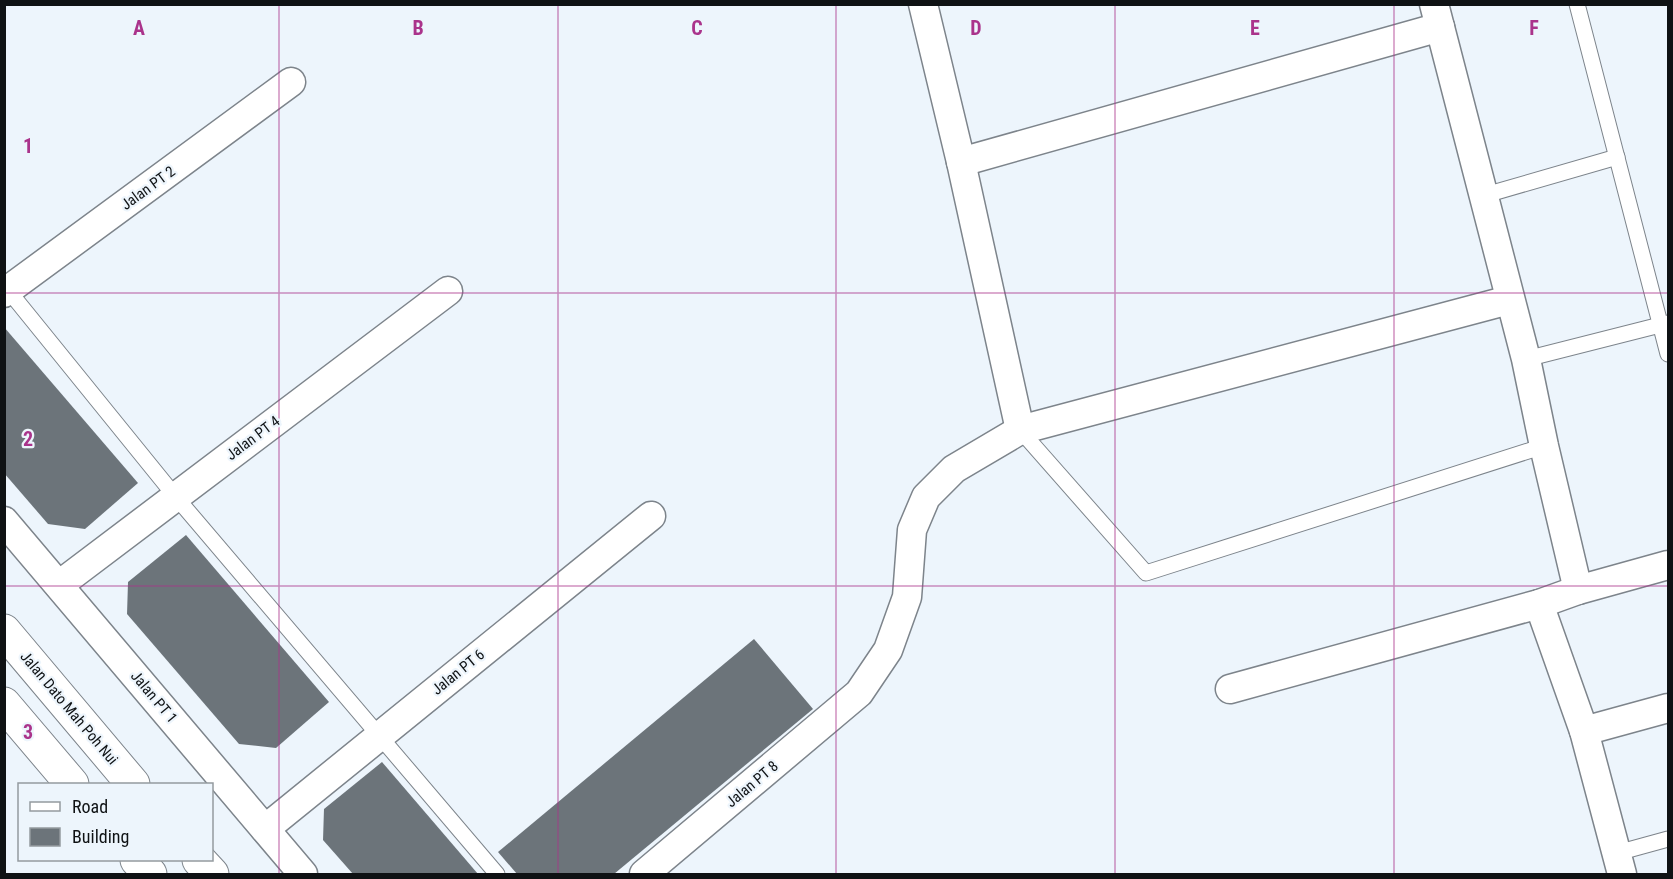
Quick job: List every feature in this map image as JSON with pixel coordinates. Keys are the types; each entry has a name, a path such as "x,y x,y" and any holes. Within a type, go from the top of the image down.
{"street":[{"path":"923,4 961,162 1020,430"},
{"path":"961,162 1437,16 1526,359 1578,590"},
{"name":"Jalan PT 2","path":"6,292 291,82"},
{"name":"Jalan PT 4","path":"59,585 448,291"},
{"name":"Jalan PT 8","path":"644,874 859,693 888,650 907,597 912,530 926,497 954,469 1020,430 1509,300"},
{"name":"Jalan PT 6","path":"265,829 651,516"},
{"name":"Jalan PT 1","path":"4,520 303,874"},
{"path":"1230,689 1539,604 1578,590 1668,565"},
{"path":"1539,604 1584,731 1620,864"},
{"name":"Jalan Dato Mah Poh Nui","path":"4,631 132,783"},
{"path":"4,704 71,783"},
{"path":"1584,731 1668,708"},
{"path":"138,861 150,874"},
{"path":"200,861 212,874"}],"lane":[{"path":"1577,4 1617,157 1665,324 1668,354"},
{"path":"1482,196 1617,157"},
{"path":"6,292 175,496 497,874"},
{"path":"1526,359 1665,324"},
{"path":"1020,430 1146,573 1544,446"},
{"path":"1620,864 1668,839"}],"building":[{"path":"4,327 138,483 85,529 48,524 4,473"},
{"path":"186,535 329,702 276,748 239,744 127,614 128,582"},
{"path":"754,639 813,709 614,874 517,874 498,852"},
{"path":"382,762 478,874 353,874 323,840 324,809"}]}
